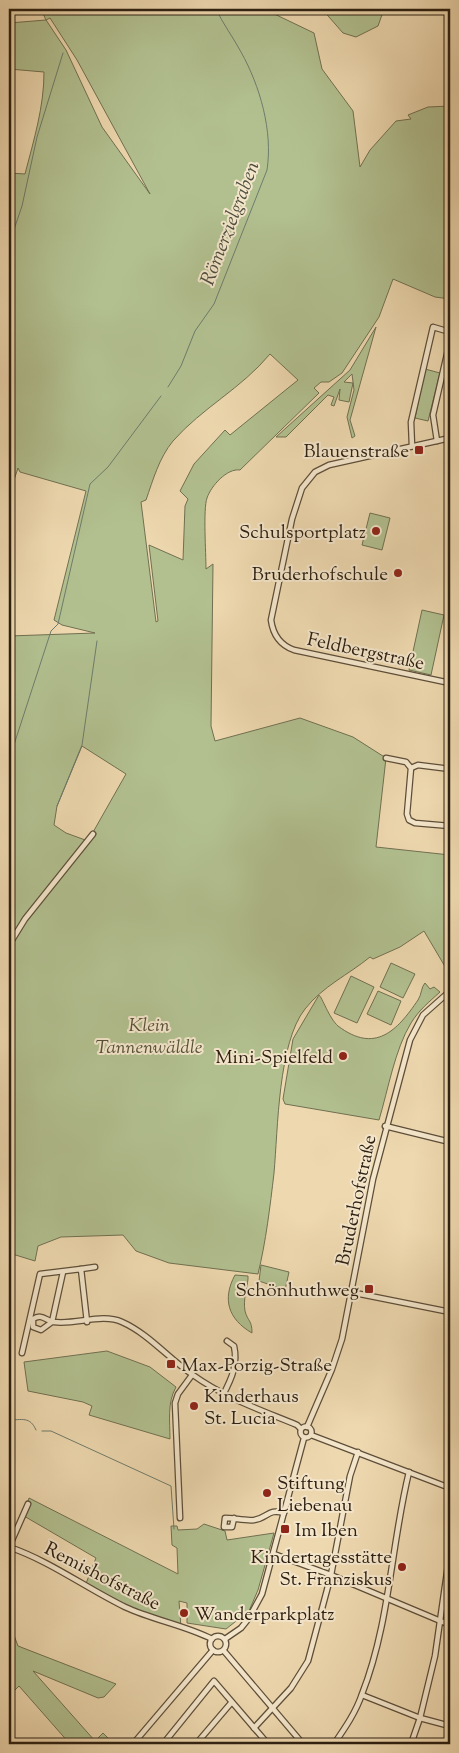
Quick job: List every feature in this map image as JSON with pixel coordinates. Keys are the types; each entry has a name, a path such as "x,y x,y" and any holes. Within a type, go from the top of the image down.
{"street":[{"path":"450,332 433,326 411,422 412,446 450,438"},
{"path":"436,441 433,415 450,341"},
{"name":"Feldbergstraße","path":"412,446 329,465 315,472 302,488 292,518 271,614 272,628 278,640 294,650 450,683"},
{"path":"386,758 406,762 411,768 407,814 409,820 415,823 450,826"},
{"path":"411,768 418,766 450,769"},
{"path":"9,945 24,918 93,834"},
{"name":"Bruderhofstraße","path":"307,1427 335,1360 344,1331 350,1292 386,1126 415,1027 430,1006 450,991"},
{"path":"386,1126 450,1142"},
{"path":"22,1353 32,1318 40,1274 95,1267"},
{"path":"81,1269 88,1322"},
{"path":"32,1318 33,1327 38,1329 46,1328 52,1322 62,1272"},
{"path":"350,1292 450,1312"},
{"path":"32,1318 40,1316 52,1322 88,1322 106,1319 122,1322 192,1375 223,1394 297,1425 301,1429 300,1433 304,1438"},
{"path":"223,1394 234,1372 236,1358 234,1346 227,1341"},
{"path":"180,1518 175,1403 178,1394 192,1375"},
{"path":"301,1429 307,1427 311,1430 311,1434"},
{"path":"225,1639 242,1628 254,1613 262,1594 304,1438 311,1434"},
{"path":"311,1434 450,1488"},
{"path":"254,1728 274,1709 291,1688 308,1661 331,1575 350,1476 358,1452"},
{"path":"334,1744 349,1722 362,1695 374,1658 387,1600 395,1534 409,1472"},
{"name":"Remishofstraße","path":"28,1504 9,1547 34,1556 136,1612 212,1639"},
{"path":"234,1518 253,1520 273,1510 284,1513"},
{"path":"411,1744 420,1718 435,1656 450,1551"},
{"path":"274,1554 331,1575 450,1625"},
{"path":"212,1650 210,1643 212,1639 219,1636 225,1639 227,1643 224,1651"},
{"path":"212,1650 224,1651"},
{"path":"133,1744 212,1650"},
{"path":"224,1651 304,1744"},
{"path":"163,1744 214,1682 266,1744"},
{"path":"362,1695 420,1718 450,1726"},
{"path":"196,1744 231,1703"}],"green space":[{"name":"Klein Tannenwäldle","path":"41,9 264,9 314,33 322,69 353,111 360,167 370,150 396,121 411,119 408,115 428,107 450,106 450,299 435,297 393,279 379,317 342,373 329,382 321,382 314,388 319,393 240,470 230,472 220,479 209,493 206,504 206,569 213,564 211,726 215,741 300,718 353,737 386,758 376,847 450,855 450,975 424,931 400,947 373,959 370,957 336,981 312,1001 296,1024 284,1064 271,1198 266,1237 258,1274 169,1263 136,1251 123,1235 61,1237 38,1246 35,1261 9,1253 9,636 95,633 62,625 54,620 86,491 20,472 18,468 9,495 9,173 25,174 40,110 44,72 9,69 9,23 46,20","holes":["50,18 77,60 150,194 102,127 66,50 46,20","270,354 298,380 230,435 225,430 194,464 180,491 188,499 185,506 183,560 149,545 158,621 156,622 141,502 146,500 160,462 173,441 196,418 235,388","82,746 126,774 88,841 66,833 54,825 57,806"]},
{"path":"322,9 384,9 378,26 356,37 343,33"},
{"path":"376,327 350,420 355,436 352,438 347,417 354,390 352,374 344,382 353,383 349,402 339,400 340,389 334,406 331,405 334,397 328,395 286,437 276,437 350,370"},
{"path":"425,369 440,373 428,421 415,418"},
{"name":"Schulsportplatz","path":"370,513 390,518 382,550 362,545"},
{"path":"422,610 444,615 431,675 409,670"},
{"path":"391,963 415,974 403,998 380,987"},
{"path":"351,976 374,987 357,1023 334,1013"},
{"path":"425,983 430,989 434,987 440,992 417,1014 405,1033 396,1057 379,1120 285,1104 283,1099 293,1039 319,995 338,1026 351,1034 363,1038 374,1038 384,1035 402,1021 418,1000"},
{"path":"378,991 401,1001 391,1025 367,1014"},
{"path":"261,1265 289,1272 285,1290 259,1281"},
{"path":"235,1275 248,1276 245,1311 252,1333 237,1321 230,1308 229,1292"},
{"path":"107,1351 150,1367 176,1387 170,1406 170,1439 89,1415 92,1406 83,1402 28,1391 24,1362"},
{"path":"29,1498 178,1574 177,1548 172,1545 171,1526 177,1526 178,1530 197,1529 204,1524 225,1531 227,1540 274,1533 258,1590 249,1611 226,1629 187,1623 187,1603 179,1601 181,1628 153,1619 85,1586 96,1558 24,1516"},
{"path":"9,1622 18,1646 116,1684 104,1697 98,1698 33,1671 95,1741 103,1733 114,1744 70,1744 19,1686 15,1690 9,1684"}],"waterway":[{"name":"Römerzielgraben","path":"168,387 181,366 195,331 214,304 267,170 268,140 259,94 248,65 216,9"},
{"path":"9,244 22,206 37,137 63,53"},
{"name":"Römerzielgraben","path":"9,760 51,631 58,624 90,484 108,467 161,396"},
{"path":"57,806 82,745 97,641"},
{"path":"9,1420 22,1419 28,1421 36,1430"},
{"path":"42,1431 51,1431 171,1486 174,1529"}],"place":[{"name":"Blauenstraße","path":"419,450"},
{"name":"Schulsportplatz","path":"376,531"},
{"name":"Bruderhofschule","path":"398,573"},
{"name":"Mini-Spielfeld","path":"343,1056"},
{"name":"Schönhuthweg","path":"369,1289"},
{"name":"Max-Porzig-Straße","path":"171,1364"},
{"name":"Kinderhaus St. Lucia","path":"194,1406"},
{"name":"Stiftung Liebenau","path":"267,1493"},
{"name":"Im Iben","path":"285,1529"},
{"name":"Kindertagesstätte St. Franziskus","path":"402,1567"},
{"name":"Wanderparkplatz","path":"184,1613"}]}
